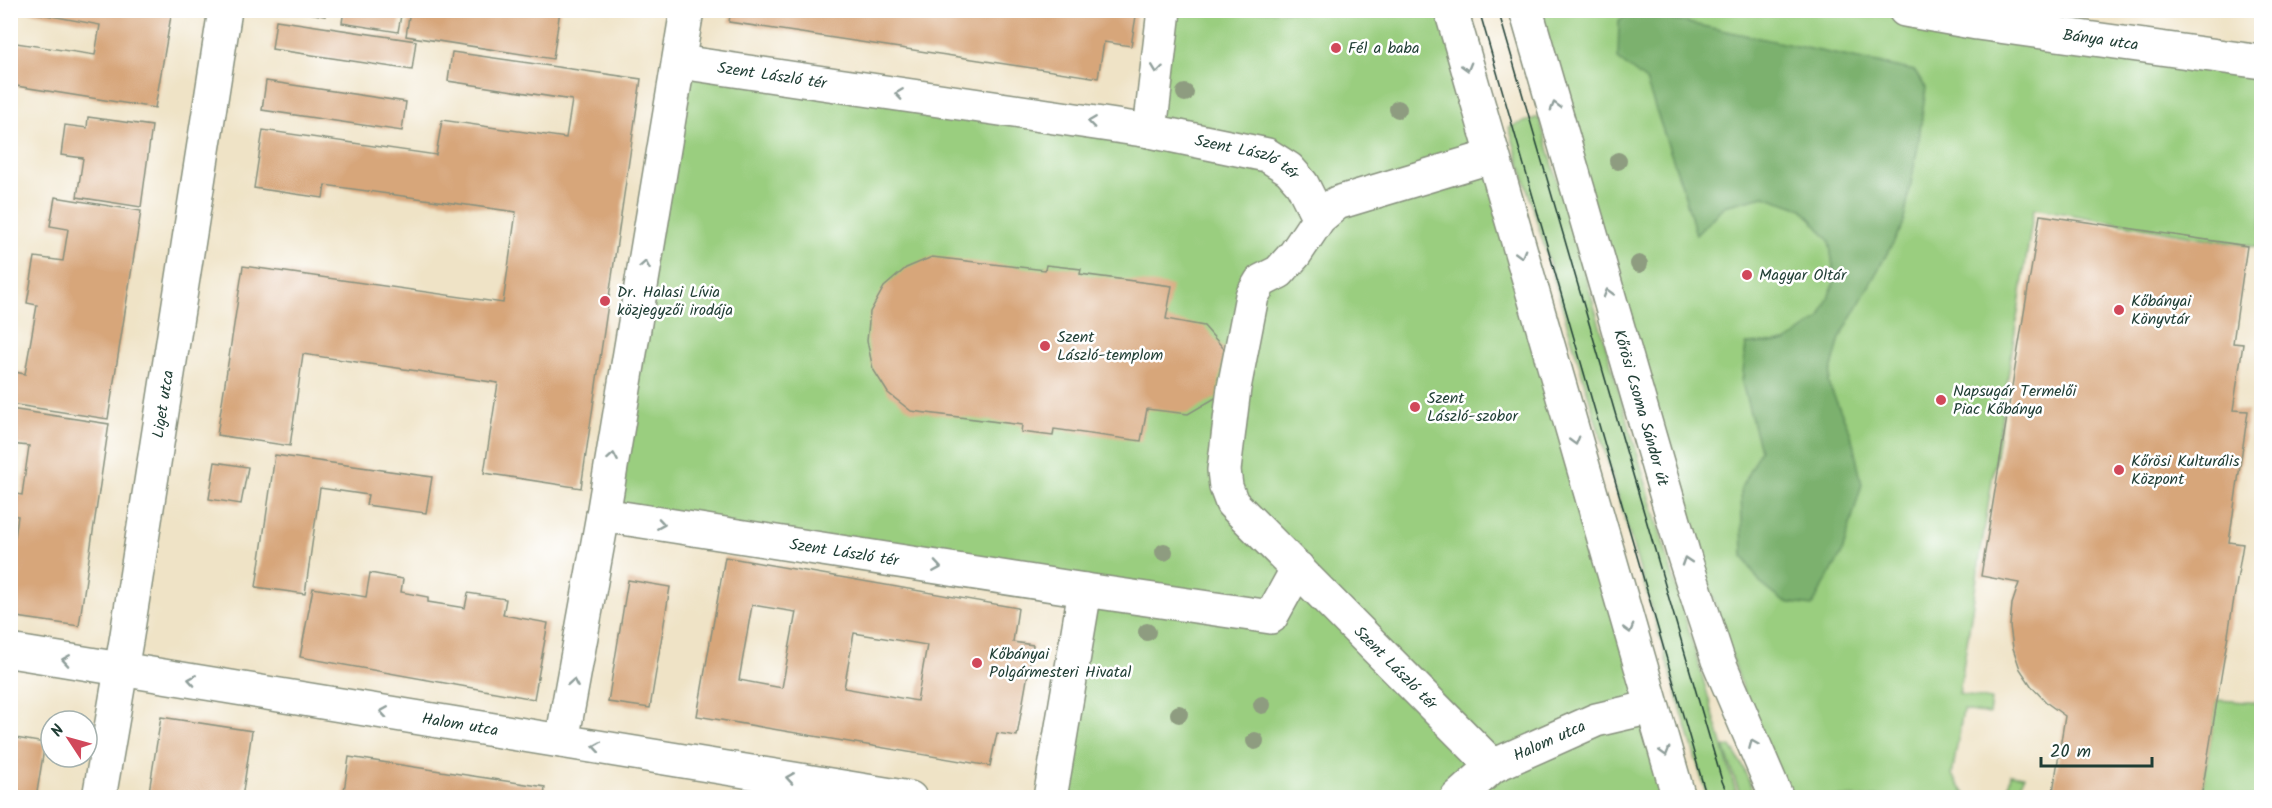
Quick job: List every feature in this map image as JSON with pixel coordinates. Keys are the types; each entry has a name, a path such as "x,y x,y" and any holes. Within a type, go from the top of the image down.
{"street":[{"name":"Liget utca","path":"99,798 225,10"},
{"path":"562,741 603,515 687,10"},
{"path":"1150,131 1164,10"},
{"path":"1451,10 1679,798"},
{"name":"Kőrösi Csoma Sándor út","path":"1526,10 1684,556 1718,660 1777,798"},
{"name":"Bánya utca","path":"1905,10 1977,23 2262,62"},
{"name":"Szent László tér","path":"680,62 1150,131 1267,155 1289,169 1302,184 1319,218"},
{"name":"Szent László tér","path":"1493,156 1336,203 1319,218 1295,254 1279,272 1261,281 1252,296 1234,388 1224,470 1226,487 1232,503 1493,766"},
{"name":"Szent László tér","path":"603,515 1271,617 1298,568"},
{"path":"1050,798 1085,590"},
{"name":"Halom utca","path":"10,651 909,798"},
{"name":"Halom utca","path":"1458,798 1493,766 1596,720 1652,707"}],"green space":[{"path":"1639,10 1654,11 1669,19 1915,71 1926,88 1903,225 1840,338 1828,383 1851,434 1862,484 1842,553 1812,606 1784,602 1760,583 1743,556 1741,488 1760,450 1742,383 1746,344 1786,342 1820,318 1835,280 1829,240 1802,209 1764,196 1724,206 1696,235 1683,189 1646,81 1618,59 1619,20"},
{"path":"1164,11 1451,11 1679,797 1050,797 1085,590 603,515 680,62 1149,131"},
{"path":"1526,11 1905,11 2261,62 2261,248 2034,208 1959,694 1991,700 1989,714 1963,710 1952,775 1967,797 1777,797"},
{"path":"1539,117 1736,792 1720,797 1707,797 1509,127"},
{"path":"2217,700 2261,703 2261,797 2201,798"},
{"path":"1730,746 1741,764 1755,797 1741,797 1724,747"},
{"path":"2011,774 2024,776 2019,797 2006,797"}],"building":[{"path":"19,10 172,10 155,108 10,85 10,42 95,55 100,25"},
{"path":"294,10 326,10 325,16"},
{"path":"344,10 402,10 398,32 342,23"},
{"path":"410,10 560,10 553,59 406,36"},
{"path":"731,10 1137,10 1131,46 1104,42 1098,78 729,22"},
{"path":"276,20 416,41 412,70 272,49"},
{"path":"452,52 641,79 581,488 484,473 498,383 303,354 290,446 217,435 243,266 503,303 516,212 325,185 323,198 254,188 263,130 436,155 442,120 566,138 572,100 448,81"},
{"path":"266,81 406,102 402,131 262,110"},
{"path":"88,117 152,126 141,207 77,197 83,158 61,155 65,125 87,128"},
{"path":"55,197 141,211 108,419 10,404 10,371 25,374 37,305 27,303 35,257 63,261 68,229 50,226"},
{"name":"Kőrösi Kulturális Központ","path":"2040,215 2247,246 2233,343 2243,344 2233,410 2248,411 2229,542 2243,544 2201,798 2052,798 2065,716 2047,703 2020,669 2013,648 2010,626 2012,604 2019,583 1981,576"},
{"name":"Szent László-templom","path":"932,257 1045,270 1046,265 1081,269 1080,274 1172,286 1166,319 1204,326 1225,350 1217,397 1188,414 1147,409 1141,441 1054,429 1053,436 1021,432 1022,425 911,411 888,393 873,369 867,341 870,312 884,287 906,268"},
{"path":"10,409 109,424 79,626 10,616 10,536 15,537 18,516 10,515 10,493 22,495 29,446 10,444"},
{"path":"275,455 432,477 426,513 366,505 368,495 320,488 305,594 256,587"},
{"path":"215,462 248,467 241,504 209,499"},
{"name":"Kőbányai Polgármesteri Hivatal","path":"725,557 1018,608 1013,642 1033,645 1017,736 997,733 990,766 697,716","holes":["752,605 796,612 782,688 739,680","854,633 927,645 917,701 844,688"]},
{"path":"370,573 403,579 401,592 428,597 428,602 465,608 468,593 506,599 503,615 548,623 534,699 300,657 313,588 366,597"},
{"path":"628,580 670,587 650,708 608,702"},
{"path":"161,717 252,731 242,798 148,798"},
{"path":"10,737 39,742 41,769 36,798 10,798"},
{"path":"349,757 545,787 544,798 343,798"}],"tram line":[{"path":"1479,10 1707,798"},
{"path":"1498,10 1722,781 1729,798"}],"place":[{"name":"Fél a baba","path":"1336,48"},
{"name":"Magyar Oltár","path":"1747,275"},
{"name":"Dr. Halasi Lívia közjegyzői irodája","path":"605,301"},
{"name":"Kőbányai Könyvtár","path":"2119,310"},
{"name":"Szent László-templom","path":"1045,346"},
{"name":"Napsugár Termelői Piac Kőbánya","path":"1941,400"},
{"name":"Szent László-szobor","path":"1415,407"},
{"name":"Kőrösi Kulturális Központ","path":"2119,470"},
{"name":"Kőbányai Polgármesteri Hivatal","path":"977,663"}]}
